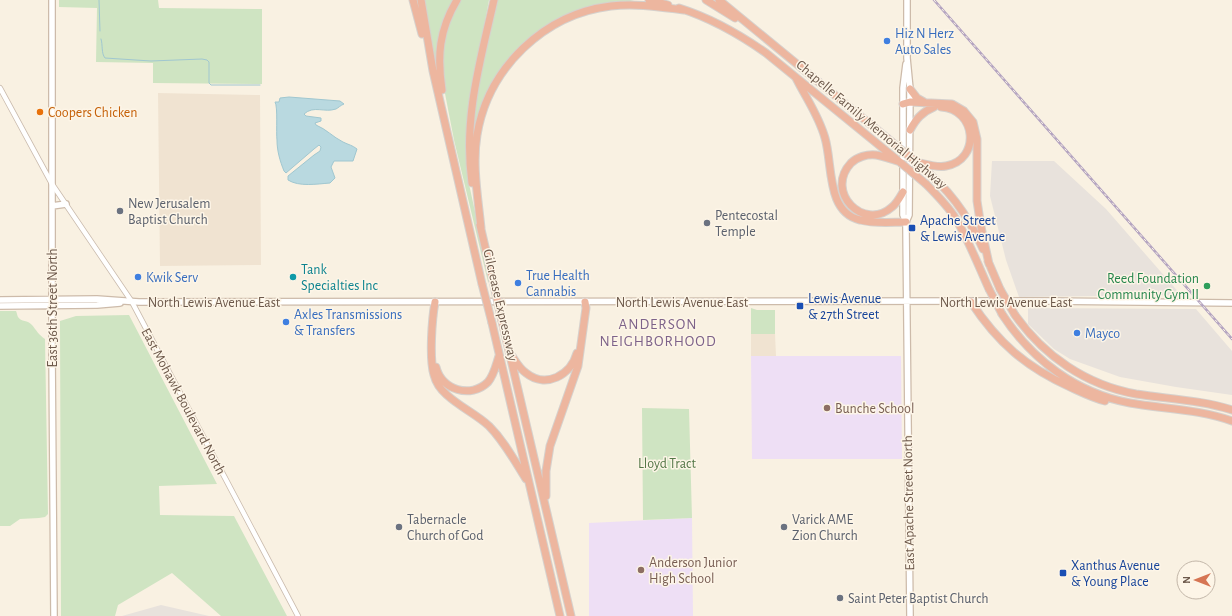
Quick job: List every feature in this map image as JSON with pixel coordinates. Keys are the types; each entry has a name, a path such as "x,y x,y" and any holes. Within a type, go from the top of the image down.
{"highway":[{"path":"413,0 442,111"},
{"name":"Gilcrease Expressway","path":"421,0 428,47 442,111 560,616"},
{"path":"447,133 439,70 439,51 444,28 457,0"},
{"name":"Gilcrease Expressway","path":"494,0 475,85 470,128 469,154 471,177 502,321 571,616"},
{"name":"Chapelle Family Memorial Highway","path":"649,0 684,10 721,25 746,39 795,76 887,155 901,163 926,184 942,200 955,218 1002,314 1025,345 1046,364 1080,386 1103,396 1150,406 1199,412 1232,420"},
{"path":"706,0 762,36"},
{"name":"Chapelle Family Memorial Highway","path":"719,0 916,162 926,167 962,210 975,232 1000,288 1015,315 1036,341 1054,357 1093,381 1125,391 1209,403 1232,410"},
{"path":"481,228 475,162 479,126 484,108 493,87 518,52 535,37 551,27 570,17 590,10 610,6 628,5 684,10"},
{"path":"795,76 815,112 822,129 828,147 835,194 837,202 842,209 850,216 860,220 906,222"},
{"path":"910,89 917,98 924,102"},
{"path":"907,104 924,102 955,104 966,112 974,126 977,139 977,201 989,264"},
{"path":"907,104 950,108 960,114 968,124 971,140 966,153 955,163 944,166 926,167"},
{"path":"910,130 920,115 926,110 934,107"},
{"path":"887,155 868,155 857,158 850,164 842,178 842,190 846,200 858,211 867,214 875,214 886,211 892,207 903,192"},
{"path":"435,302 436,366 441,378 448,385 465,391 482,387 492,377 499,354"},
{"path":"435,302 433,315 432,364 436,381 449,397 478,417 495,433 506,447 529,484"},
{"path":"510,353 522,369 534,378 552,379 565,373 574,363 578,351 585,302"},
{"path":"546,509 546,471 548,456 578,366 586,308 585,302"},
{"path":"971,302 980,316 1011,350 1040,372 1080,392 1102,400 1115,404 1150,406"}],"main road":[{"name":"East 36th Street North","path":"52,0 54,616"},
{"name":"East Apache Street North","path":"906,222 903,215 903,192 907,104 910,89 907,58 907,0"},
{"name":"East Apache Street North","path":"907,58 904,76 910,130 909,215 906,222 910,616"},
{"path":"52,206 66,204"},
{"name":"North Lewis Avenue East","path":"0,300 98,298 132,302"},
{"name":"North Lewis Avenue East","path":"0,306 97,305 132,302 1048,301 1232,303"}],"street":[{"name":"East Mohawk Boulevard North","path":"0,88 52,184 132,302 298,616"}],"shaded area":[{"path":"158,93 260,95 261,265 160,266"},
{"path":"992,161 1054,161 1106,209 1181,295 1019,297 1006,260 990,196"},
{"path":"1028,308 1196,309 1232,351 1232,395 1120,377 1070,359 1054,349 1028,324"},
{"path":"751,334 775,334 776,356 751,356"},
{"name":"Bunche School","path":"751,356 901,356 902,459 752,459"},
{"name":"Anderson Junior High School","path":"692,518 693,616 589,616 589,523"},
{"path":"161,605 209,616 122,616"}],"green space":[{"path":"59,0 158,0 159,8 262,9 262,84 153,83 153,63 96,62 97,8 59,7"},
{"path":"423,0 454,0 437,70 435,70"},
{"path":"460,0 489,0 468,111 466,135 469,184 490,281 488,282 454,140 442,78 441,61 446,28"},
{"path":"498,0 630,0 638,3 620,3 556,22 502,69 475,135 473,135 479,84"},
{"path":"751,308 757,310 775,310 775,334 751,334"},
{"path":"0,311 16,311 19,319 29,322 45,339 48,514 45,517 20,519 10,526 0,526"},
{"path":"129,315 217,484 159,486 160,515 234,516 287,616 221,616 172,573 118,605 115,616 61,616 60,321 76,316"},
{"name":"Lloyd Tract","path":"642,408 689,409 692,518 643,520"}],"water":[{"path":"289,97 340,101 344,104 332,110 312,110 304,114 306,116 321,118 321,121 315,123 316,125 339,140 357,149 353,161 334,161 331,167 335,178 330,183 297,184 288,180 288,176 320,151 321,147 319,145 286,173 284,171 278,148 275,102 279,102 280,98"}],"waterway":[{"path":"99,0 100,31"},
{"path":"101,39 105,58 151,61 202,59 209,62 209,83 211,85 260,85"}],"railway":[{"path":"934,0 1232,339"}],"place":[{"name":"Hiz N Herz Auto Sales","path":"887,41"},
{"name":"Coopers Chicken","path":"40,112"},
{"name":"New Jerusalem Baptist Church","path":"120,211"},
{"name":"Pentecostal Temple","path":"707,223"},
{"name":"Apache Street & Lewis Avenue","path":"912,228"},
{"name":"Kwik Serv","path":"138,277"},
{"name":"Tank Specialties Inc","path":"293,277"},
{"name":"True Health Cannabis","path":"518,283"},
{"name":"Reed Foundation Community Gym II","path":"1207,286"},
{"name":"Lewis Avenue & 27th Street","path":"800,306"},
{"name":"Axles Transmissions & Transfers","path":"286,322"},
{"name":"Mayco","path":"1077,333"},
{"name":"Bunche School","path":"827,408"},
{"name":"Tabernacle Church of God","path":"399,527"},
{"name":"Varick AME Zion Church","path":"784,527"},
{"name":"Anderson Junior High School","path":"641,570"},
{"name":"Xanthus Avenue & Young Place","path":"1063,573"},
{"name":"Saint Peter Baptist Church","path":"840,598"}],"district":[{"name":"ANDERSON NEIGHBORHOOD","path":"658,332"}]}
